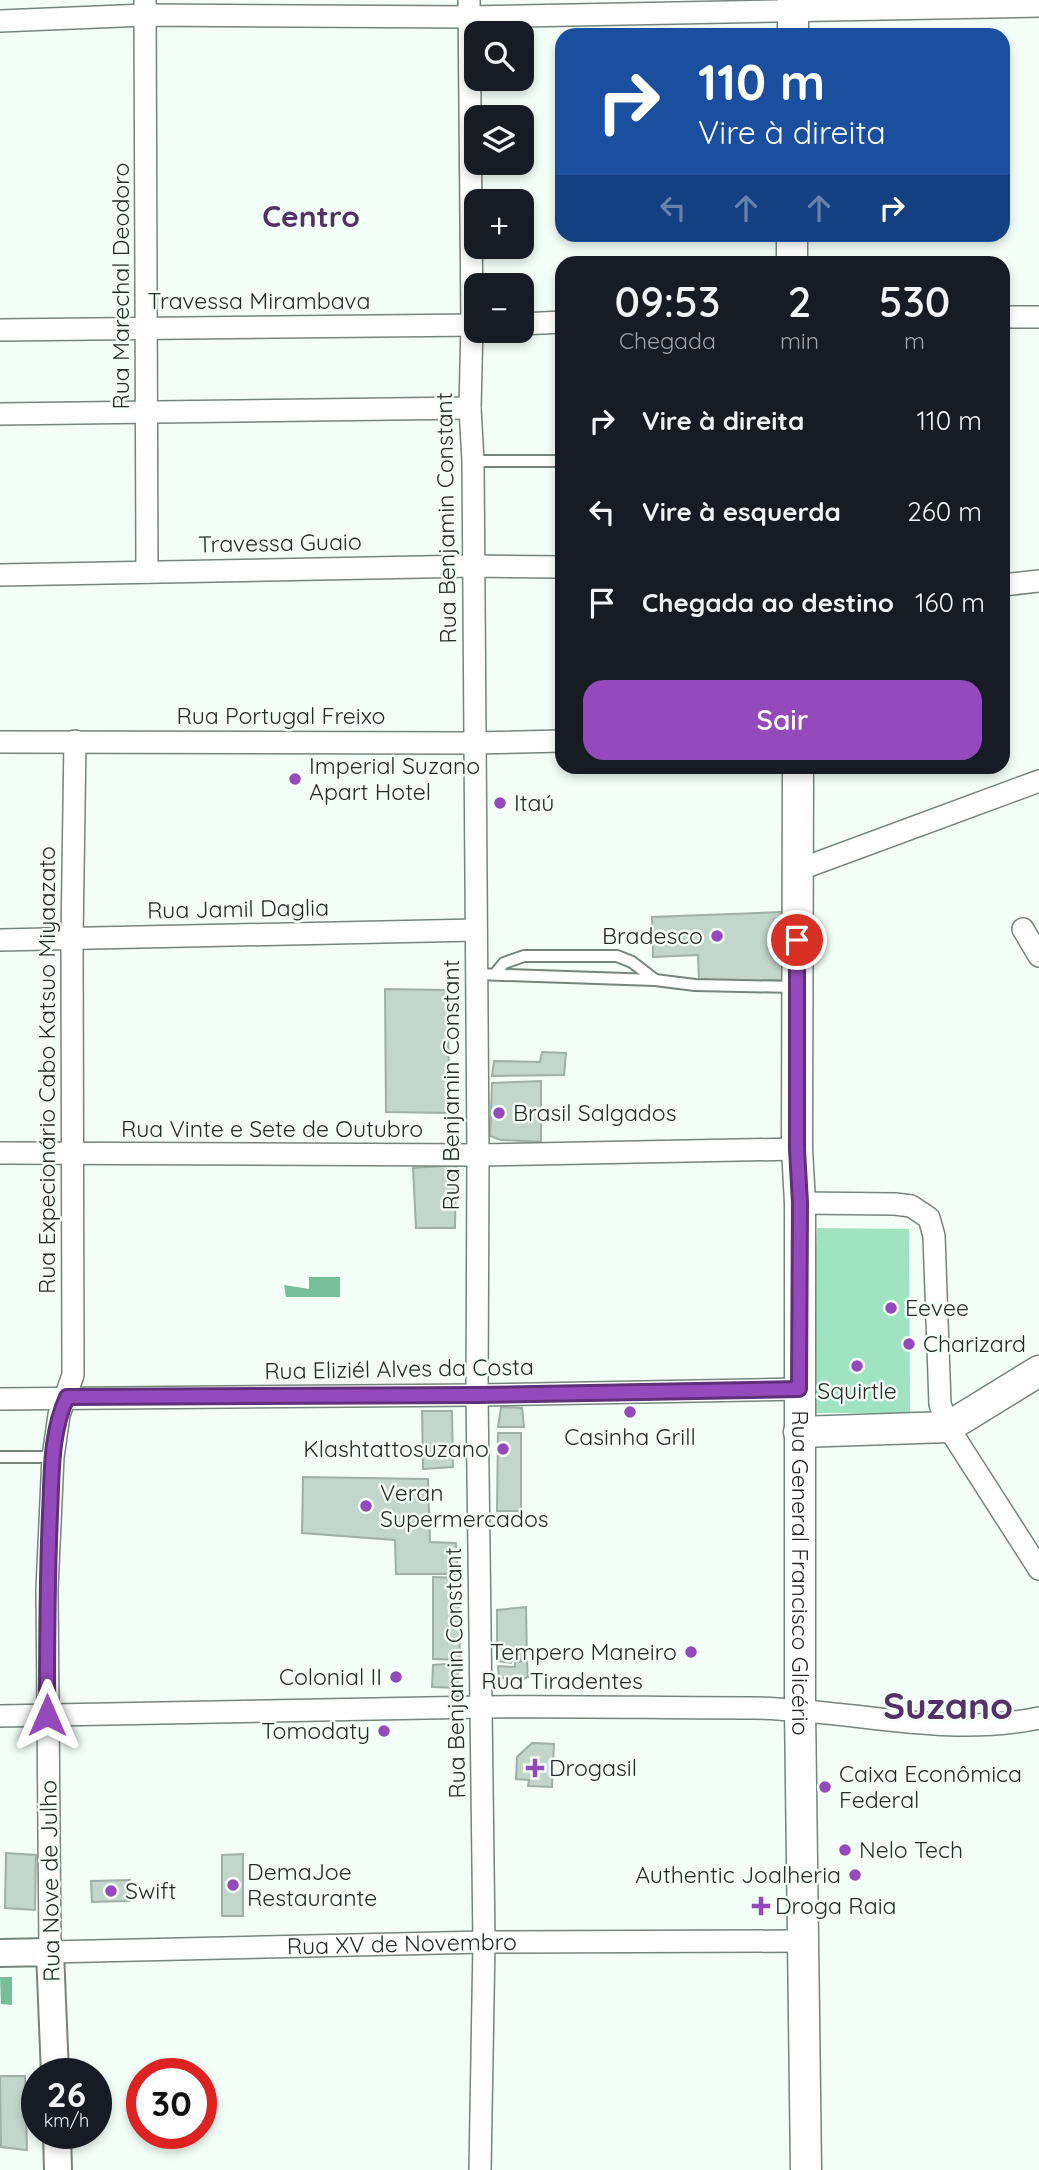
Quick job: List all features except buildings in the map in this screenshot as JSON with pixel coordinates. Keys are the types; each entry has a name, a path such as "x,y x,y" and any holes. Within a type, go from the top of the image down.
{"main road":[{"name":"Rua General Francisco Glicério","path":"798,774 796,987 800,1203 800,1708 806,2170"},
{"path":"800,1432 948,1427 1039,1371"}],"street":[{"path":"0,21 146,8 469,8 793,15 1039,6"},
{"name":"Rua Marechal Deodoro","path":"146,8 147,572"},
{"name":"Rua Benjamin Constant","path":"469,8 473,273"},
{"path":"1010,317 1039,317"},
{"path":"534,323 555,322"},
{"name":"Travessa Mirambava","path":"0,330 464,325"},
{"name":"Rua Benjamin Constant","path":"473,343 470,408 476,930 485,974 478,1156 477,1395 484,1942 480,2170"},
{"path":"0,414 470,408"},
{"name":"Travessa Guaio","path":"0,575 555,566"},
{"path":"1010,584 1039,581"},
{"name":"Rua Portugal Freixo","path":"0,742 474,743 555,740"},
{"name":"Rua Expecionário Cabo Katsuo Miyaazato","path":"67,1397 73,1375 72,938 75,741"},
{"path":"798,870 1039,781"},
{"path":"1023,929 1039,956"},
{"name":"Rua Jamil Daglia","path":"0,940 476,930"},
{"name":"Rua Vinte e Sete de Outubro","path":"0,1153 478,1156 797,1149"},
{"path":"800,1203 895,1204 911,1206 929,1218 933,1236 940,1404 948,1427 1039,1569"},
{"name":"Rua Eliziél Alves da Costa","path":"0,1399 799,1389"},
{"name":"Rua Nove de Julho","path":"54,2058 50,1952 47,1589 53,1457 59,1415 67,1397"},
{"name":"Rua Tiradentes","path":"0,1716 483,1707 800,1708 912,1724 959,1726 1039,1718"},
{"name":"Rua XV de Novembro","path":"0,1953 484,1942 803,1941"},
{"path":"57,2149 58,2170"}],"lane":[{"path":"472,461 555,461"},
{"path":"485,974 524,956 617,956 632,962 654,980"},
{"path":"485,974 654,980 695,985 796,987"},
{"path":"0,1457 53,1457"}],"shaded area":[{"path":"817,1228 909,1229 910,1413 814,1413 810,1371"},
{"path":"309,1277 340,1277 340,1297 286,1297 284,1285 309,1289"},
{"path":"0,1977 12,1977 12,2005 1,2004"}],"place":[{"name":"Imperial Suzano Apart Hotel","path":"295,779"},
{"name":"Itaú","path":"500,803"},
{"name":"Bradesco","path":"717,936"},
{"name":"Brasil Salgados","path":"499,1113"},
{"name":"Eevee","path":"891,1308"},
{"name":"Charizard","path":"909,1344"},
{"name":"Squirtle","path":"857,1366"},
{"name":"Casinha Grill","path":"630,1412"},
{"name":"Klashtattosuzano","path":"503,1449"},
{"name":"Veran Supermercados","path":"366,1506"},
{"name":"Tempero Maneiro","path":"691,1652"},
{"name":"Colonial II","path":"396,1677"},
{"name":"Tomodaty","path":"384,1731"},
{"name":"Drogasil","path":"535,1768"},
{"name":"Caixa Econômica Federal","path":"825,1787"},
{"name":"Nelo Tech","path":"845,1850"},
{"name":"Authentic Joalheria","path":"855,1875"},
{"name":"DemaJoe Restaurante","path":"233,1885"},
{"name":"Swift","path":"111,1891"},
{"name":"Droga Raia","path":"761,1906"}],"district":[{"name":"Centro","path":"311,217"},
{"name":"Suzano","path":"948,1706"}],"route":[{"path":"47,1715 47,1589 53,1457 59,1415 67,1397 477,1395 799,1389 797,940"}]}
